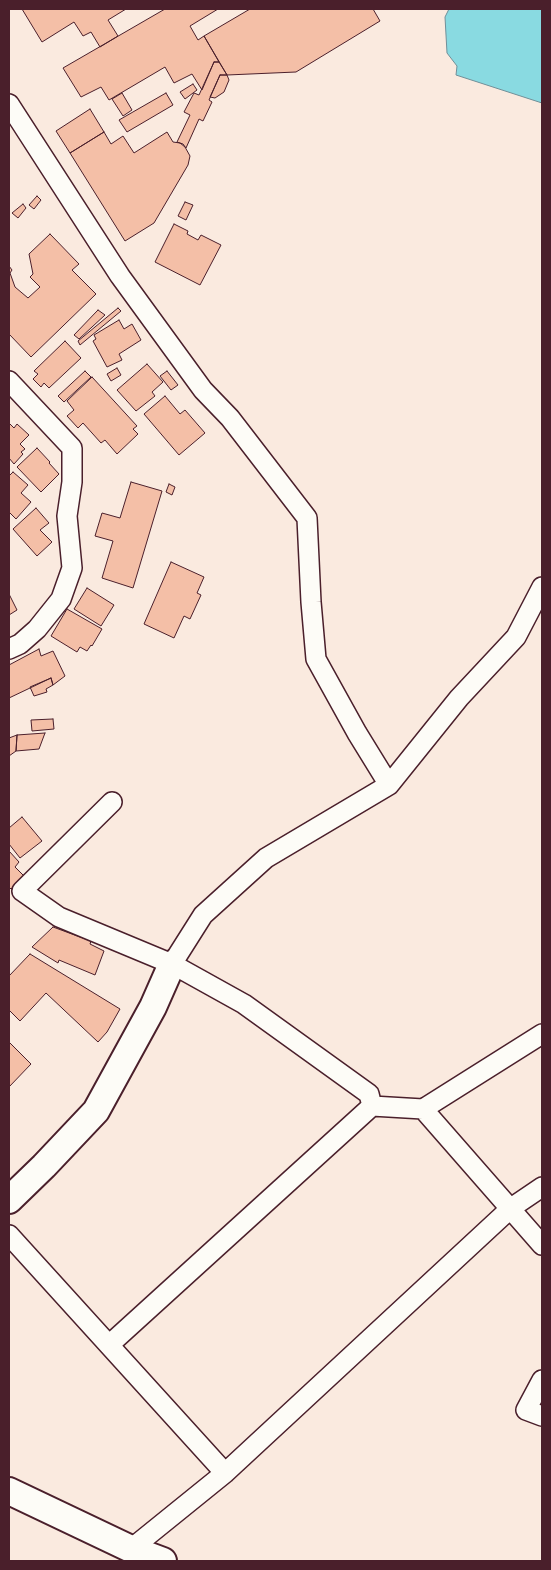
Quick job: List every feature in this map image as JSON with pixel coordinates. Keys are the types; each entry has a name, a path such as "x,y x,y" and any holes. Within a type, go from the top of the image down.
{"street":[{"path":"9,104 120,276 203,390 230,418 307,518 316,659 389,785"},
{"path":"9,381 72,448 72,482 67,516 72,568 61,599 37,629 20,644 9,649"},
{"path":"9,1200 96,1111 153,1007 172,964 203,916 266,858 389,785 459,698 516,637 542,587"},
{"path":"112,802 22,892 59,917 172,964 244,1004 369,1094 372,1106"},
{"path":"109,1345 372,1106 423,1109 542,1034"},
{"path":"423,1109 542,1245"},
{"path":"131,1549 226,1474 511,1208 542,1187"},
{"path":"9,1235 226,1474"},
{"path":"542,1380 526,1410 542,1416"},
{"path":"9,1491 131,1549 163,1561"}],"water":[{"path":"449,9 542,9 542,103 456,75 457,66 447,53 445,17"}],"building":[{"path":"22,9 126,9 108,20 118,36 100,47 91,32 83,36 74,22 42,42"},
{"path":"165,9 218,9 190,26 198,40 204,36 219,62 214,62 202,90 192,74 174,83 165,67 109,100 101,87 81,97 63,68"},
{"path":"250,9 373,9 380,21 296,72 227,75 204,36"},
{"path":"214,62 219,62 227,75 220,75 209,100 212,102 203,121 199,119 186,148 183,144 177,142 190,115 184,112 194,93 199,95"},
{"path":"220,75 227,75 229,80 224,92 215,98 210,97"},
{"path":"193,84 197,90 185,99 180,92"},
{"path":"122,93 132,110 123,116 112,99"},
{"path":"166,93 173,105 127,132 119,120"},
{"path":"90,109 104,132 70,153 56,131"},
{"path":"104,132 111,144 123,136 134,153 167,132 173,142 180,143 185,147 190,156 188,165 154,223 125,241 70,153"},
{"path":"37,196 41,200 34,209 29,205"},
{"path":"185,202 193,205 186,220 178,216"},
{"path":"23,204 26,208 18,218 12,213"},
{"path":"174,224 188,231 187,234 198,240 201,235 221,245 200,285 155,262"},
{"path":"50,234 79,264 72,270 96,294 31,357 9,334 9,266 12,270 10,273 15,287 28,298 40,287 30,277 33,274 29,254"},
{"path":"118,308 121,311 80,345 78,341"},
{"path":"98,310 105,315 79,339 74,335"},
{"path":"119,320 124,329 132,324 141,340 119,354 122,360 107,367 93,341 96,339 94,335"},
{"path":"65,341 81,358 49,388 44,383 41,387 33,379 38,374 34,371"},
{"path":"147,364 163,382 152,392 155,396 136,411 117,390"},
{"path":"117,368 121,375 111,381 107,374"},
{"path":"85,371 91,377 64,402 58,396"},
{"path":"167,371 178,385 171,390 160,376"},
{"path":"92,377 137,426 133,429 138,434 117,454 105,440 101,443 83,423 78,428 67,416 74,410 67,401"},
{"path":"165,396 180,414 185,410 205,433 179,455 144,414"},
{"path":"9,423 14,428 17,424 29,435 20,444 25,449 14,464 9,458"},
{"path":"37,448 59,474 41,492 17,467"},
{"path":"13,472 28,485 21,493 31,502 16,519 9,512 9,476"},
{"path":"131,482 162,491 133,588 102,578 113,541 95,536 102,513 120,518"},
{"path":"169,484 175,487 172,495 166,492"},
{"path":"36,508 49,523 40,530 52,542 37,556 13,529"},
{"path":"171,562 204,577 197,593 201,595 190,619 184,616 174,638 144,624"},
{"path":"87,588 114,605 101,626 74,609"},
{"path":"9,594 17,610 9,615"},
{"path":"67,609 102,629 87,651 80,647 77,652 51,636"},
{"path":"39,649 41,656 53,651 65,676 53,685 51,678 9,698 9,665"},
{"path":"51,678 53,685 46,689 47,692 34,696 30,687"},
{"path":"53,719 54,729 32,731 31,720"},
{"path":"45,733 39,749 16,751 17,735"},
{"path":"17,735 16,751 9,756 9,738"},
{"path":"22,817 42,841 20,858 9,844 9,828"},
{"path":"9,851 19,862 15,867 24,876 11,889 9,887"},
{"path":"53,927 91,941 90,944 104,951 95,975 59,960 58,963 32,947"},
{"path":"30,954 120,1009 107,1032 98,1042 46,993 20,1021 9,1010 9,976"},
{"path":"9,1042 31,1064 9,1087"}]}
